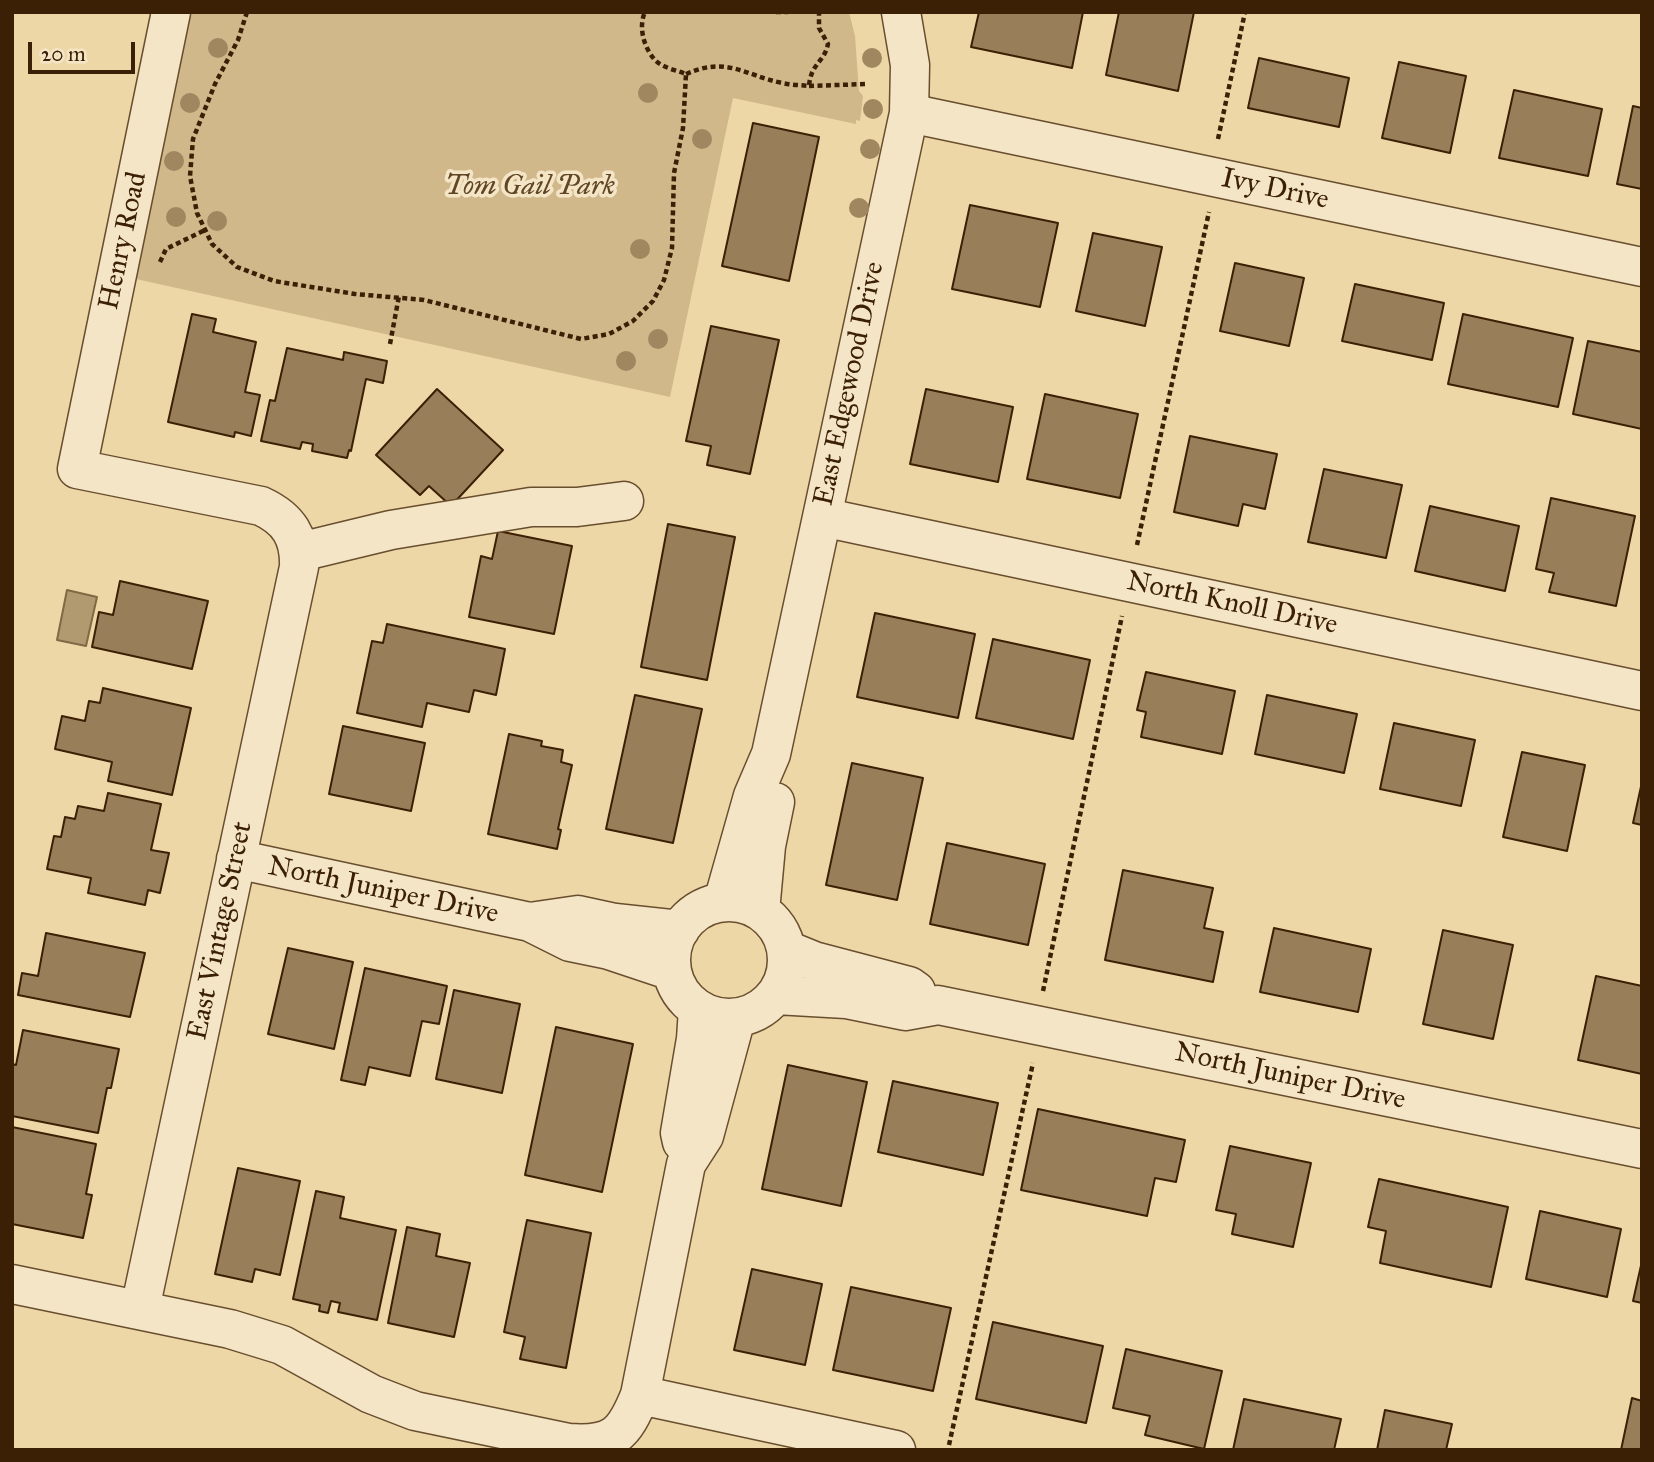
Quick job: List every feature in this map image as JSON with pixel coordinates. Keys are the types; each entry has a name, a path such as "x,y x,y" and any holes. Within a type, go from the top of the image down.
{"street":[{"name":"Henry Road","path":"171,12 77,469 261,506 276,513 287,523 296,536 299,552"},
{"name":"East Edgewood Drive","path":"723,902 753,796 771,754 909,113 910,65 901,12"},
{"name":"Ivy Drive","path":"909,113 1642,267"},
{"path":"299,552 391,530 531,507 577,507 624,501"},
{"name":"North Knoll Drive","path":"822,517 1642,691"},
{"name":"East Vintage Street","path":"140,1310 299,567 299,552"},
{"name":"East Edgewood Drive","path":"760,911 766,846 775,800 771,754"},
{"name":"North Juniper Drive","path":"236,859 530,922 570,942 609,950 673,971"},
{"path":"723,902 749,905 760,911 777,928 787,950 784,981 776,995 758,1010 736,1018 710,1015 698,1009 686,999 677,986 673,971 671,957 680,930 691,916 723,902"},
{"name":"North Juniper Drive","path":"530,922 578,915 615,923 680,930"},
{"name":"North Juniper Drive","path":"787,950 814,961 909,986 938,1005 1642,1149"},
{"name":"North Juniper Drive","path":"776,995 846,999 905,1011 938,1005"},
{"path":"686,1164 680,1133 696,1039 698,1009"},
{"path":"12,1284 230,1329 282,1345 371,1394 415,1412 569,1443 592,1445 610,1440 629,1421 640,1395 686,1164 704,1136 736,1018"},
{"path":"640,1395 896,1450"}],"path":[{"path":"247,12 238,40 215,84 193,139 190,176 197,213 212,244 237,267 274,281 355,294 399,296 459,307 581,339 609,334 633,321 653,301 664,280 672,248 674,173 683,128 686,74"},
{"path":"645,12 642,19 644,42 656,61 686,74 702,67 716,65 750,72 780,83 809,86 866,84"},
{"path":"776,12 788,12"},
{"path":"809,86 814,65 827,53 828,44 819,29 819,12"},
{"path":"1216,150 1245,12"},
{"path":"1135,555 1210,208"},
{"path":"166,248 205,230"},
{"path":"390,344 399,296"},
{"path":"1041,999 1123,614"},
{"path":"949,1445 1034,1057"}],"green space":[{"name":"Tom Gail Park","path":"179,12 849,12 855,36 859,91 863,96 860,121 856,120 856,124 733,98 670,397 136,279 137,273 134,271"}],"shaded area":[{"path":"67,590 97,597 86,646 57,640"}],"building":[{"path":"979,12 1083,12 1072,68 971,47"},
{"path":"1119,12 1194,12 1178,91 1106,75"},
{"path":"1259,58 1349,78 1339,127 1248,108"},
{"path":"1399,62 1466,76 1450,153 1382,138"},
{"path":"1514,90 1602,109 1588,176 1499,158"},
{"path":"1633,106 1642,108 1642,189 1617,184"},
{"path":"753,123 819,137 789,281 722,266"},
{"path":"970,205 1058,223 1040,307 952,289"},
{"path":"1093,233 1162,247 1145,326 1076,311"},
{"path":"1235,263 1304,278 1289,346 1220,331"},
{"path":"1355,284 1444,303 1432,360 1342,341"},
{"path":"192,314 216,319 213,332 256,342 245,392 260,395 251,436 235,432 234,437 168,422"},
{"path":"1463,314 1573,338 1558,407 1448,384"},
{"path":"711,326 779,340 750,474 707,465 711,446 686,441"},
{"path":"1588,341 1642,352 1642,429 1573,414"},
{"path":"287,348 343,360 344,352 387,361 383,383 366,379 351,451 349,450 347,458 312,451 313,444 302,442 300,449 261,441 270,400 275,401"},
{"path":"437,389 503,450 451,506 429,486 420,495 376,455"},
{"path":"926,389 1013,407 998,482 910,464"},
{"path":"1045,394 1138,414 1120,498 1027,479"},
{"path":"1190,436 1277,454 1265,509 1243,504 1238,526 1174,512"},
{"path":"1324,469 1402,485 1386,558 1308,542"},
{"path":"1551,498 1635,516 1616,606 1549,592 1554,573 1536,569"},
{"path":"1430,506 1519,526 1505,591 1415,571"},
{"path":"668,524 735,537 707,680 641,667"},
{"path":"498,531 572,546 554,634 469,617 481,556 492,559"},
{"path":"120,581 208,601 192,669 92,647 99,612 113,615"},
{"path":"875,613 975,634 958,718 857,697"},
{"path":"387,624 505,649 496,695 474,690 469,712 427,703 422,727 357,713 372,641 383,643"},
{"path":"993,639 1090,660 1073,739 976,718"},
{"path":"1146,672 1235,691 1222,754 1141,737 1146,712 1137,710"},
{"path":"103,688 191,708 172,795 108,781 112,762 55,749 62,716 85,721 89,701 100,703"},
{"path":"635,695 702,709 673,843 606,829"},
{"path":"1267,695 1357,714 1344,773 1255,754"},
{"path":"1394,723 1475,740 1461,806 1380,789"},
{"path":"343,726 425,743 411,811 329,794"},
{"path":"509,734 542,741 541,746 563,750 561,762 572,765 558,829 561,830 557,849 488,834"},
{"path":"1522,752 1585,765 1567,851 1503,837"},
{"path":"852,763 923,778 897,900 826,885"},
{"path":"1642,782 1642,825 1633,823"},
{"path":"108,793 161,804 151,850 169,853 160,893 148,890 145,905 88,893 91,878 47,869 54,836 61,837 65,817 75,819 78,806 104,811"},
{"path":"947,843 1045,864 1028,945 930,924"},
{"path":"1123,870 1213,888 1204,928 1223,932 1213,982 1105,960"},
{"path":"1274,928 1371,949 1358,1012 1260,992"},
{"path":"1443,930 1513,945 1493,1039 1423,1024"},
{"path":"46,933 145,953 130,1017 18,995 22,973 38,976"},
{"path":"288,948 353,962 334,1049 268,1034"},
{"path":"365,968 447,986 439,1024 422,1021 410,1076 369,1067 365,1085 341,1080"},
{"path":"1596,976 1642,986 1642,1074 1578,1060"},
{"path":"454,990 520,1004 502,1093 436,1079"},
{"path":"556,1027 633,1044 602,1192 525,1175"},
{"path":"23,1030 119,1049 111,1088 107,1088 98,1133 12,1116 12,1064 16,1065"},
{"path":"788,1065 867,1082 841,1206 762,1189"},
{"path":"893,1081 998,1103 983,1175 878,1152"},
{"path":"1038,1109 1185,1140 1176,1182 1155,1178 1147,1216 1021,1190"},
{"path":"12,1127 96,1144 86,1194 92,1195 83,1238 12,1224"},
{"path":"1230,1146 1311,1163 1293,1247 1232,1234 1236,1214 1216,1210"},
{"path":"238,1168 300,1181 280,1275 255,1269 252,1282 215,1274"},
{"path":"1379,1179 1508,1207 1491,1287 1380,1263 1386,1231 1368,1227"},
{"path":"316,1191 344,1197 340,1218 396,1230 377,1320 338,1312 340,1303 331,1301 328,1313 319,1311 320,1305 293,1299"},
{"path":"1540,1211 1621,1229 1607,1297 1526,1279"},
{"path":"527,1220 591,1233 566,1368 520,1359 525,1337 504,1332"},
{"path":"407,1227 440,1234 436,1256 470,1263 454,1337 388,1323"},
{"path":"1642,1261 1642,1303 1633,1301"},
{"path":"752,1269 822,1284 805,1365 734,1350"},
{"path":"851,1287 951,1308 933,1391 833,1370"},
{"path":"993,1322 1103,1346 1086,1423 976,1399"},
{"path":"1126,1349 1222,1371 1204,1449 1145,1435 1150,1416 1113,1408"},
{"path":"1632,1398 1642,1401 1642,1450 1621,1450"},
{"path":"1244,1399 1341,1419 1334,1450 1233,1450"},
{"path":"1385,1410 1452,1424 1446,1450 1377,1450"}]}
